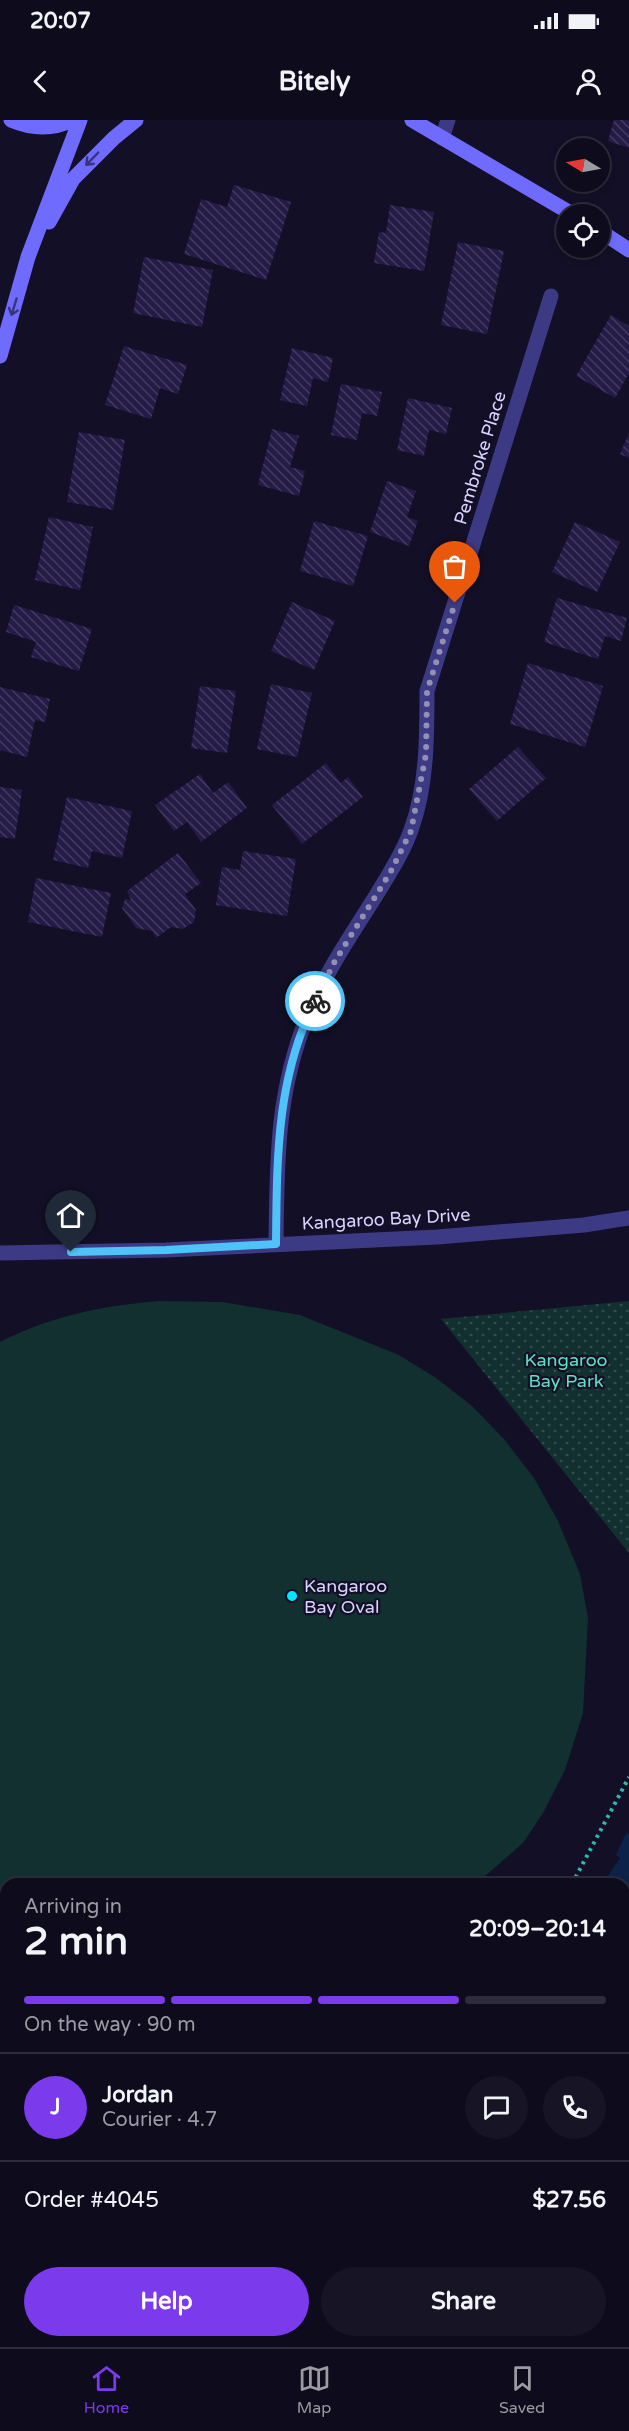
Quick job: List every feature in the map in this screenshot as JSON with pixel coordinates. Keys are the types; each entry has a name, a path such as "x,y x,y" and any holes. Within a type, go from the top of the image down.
{"main road":[{"path":"10,120 38,127 50,127 72,120"},
{"path":"0,357 28,257 80,120"},
{"path":"28,257 74,179 114,138 136,120"},
{"path":"412,120 556,205"},
{"path":"610,238 629,250"}],"street":[{"path":"442,138 448,120"},
{"name":"Pembroke Place","path":"276,1244 279,1129 290,1070 310,1012 335,961 390,873 411,831 426,754 427,691 551,296"},
{"name":"Kangaroo Bay Drive","path":"0,1254 166,1250 437,1237 584,1225 629,1218"}],"path":[{"path":"575,1878 629,1777"}],"green space":[{"name":"Kangaroo Bay Oval","path":"158,1301 222,1302 300,1315 399,1355 436,1378 471,1405 504,1439 534,1478 558,1521 580,1574 588,1618 583,1713 565,1770 543,1813 523,1843 483,1878 0,1878 0,1342 57,1319 116,1306"},
{"name":"Kangaroo Bay Park","path":"629,1301 629,1553 441,1319"}],"water":[{"path":"626,1833 629,1834 629,1878 606,1878 620,1858 616,1855"}],"building":[{"path":"614,120 629,120 629,148 610,142"},
{"path":"234,185 291,202 266,280 184,254 201,199 227,207"},
{"path":"390,205 434,212 424,271 374,263 379,232 386,233"},
{"path":"458,242 504,251 487,334 441,325"},
{"path":"144,257 213,270 202,327 133,313"},
{"path":"611,315 629,326 629,373 615,398 576,376"},
{"path":"124,346 187,365 178,394 160,388 151,419 105,405"},
{"path":"292,348 333,358 328,382 313,378 307,406 280,400"},
{"path":"341,384 382,392 377,416 362,413 357,440 331,435"},
{"path":"408,398 452,408 446,434 429,430 424,456 397,450"},
{"path":"272,429 299,436 290,467 305,471 299,496 258,485"},
{"path":"79,432 125,440 113,510 67,502"},
{"path":"629,433 629,458 620,454"},
{"path":"387,481 416,491 407,517 418,521 409,546 370,532"},
{"path":"49,517 93,527 80,590 35,580"},
{"path":"314,521 368,536 353,586 300,571"},
{"path":"575,522 620,542 597,592 552,572"},
{"path":"557,598 627,618 621,641 605,636 598,659 544,642"},
{"path":"292,602 335,621 314,670 271,651"},
{"path":"14,605 92,629 79,671 31,657 36,642 6,632"},
{"path":"528,663 603,686 585,747 510,724"},
{"path":"271,684 312,693 297,757 257,749"},
{"path":"200,686 236,691 227,753 191,748"},
{"path":"0,687 50,699 45,722 35,720 27,757 0,750"},
{"path":"518,747 546,778 497,821 469,789"},
{"path":"326,763 341,783 348,777 363,797 302,844 272,805"},
{"path":"200,774 213,793 228,782 247,808 201,842 187,822 174,831 155,805"},
{"path":"0,787 22,790 15,839 0,837"},
{"path":"67,797 132,811 122,858 92,851 88,868 53,860"},
{"path":"243,851 296,859 287,916 216,905 222,867 240,870"},
{"path":"178,853 201,883 185,894 196,910 194,922 183,929 171,927 156,938 152,931 136,928 122,908 125,899 131,900 127,891"},
{"path":"36,878 111,893 102,937 28,922"}],"way so far":[{"path":"315,1001 335,961 400,856 411,831 426,754 427,691 455,603"}],"place":[{"name":"Kangaroo Bay Oval","path":"292,1596"}],"route":[{"path":"71,1252 276,1244 276,1168 282,1101 299,1042 315,1001"}]}
